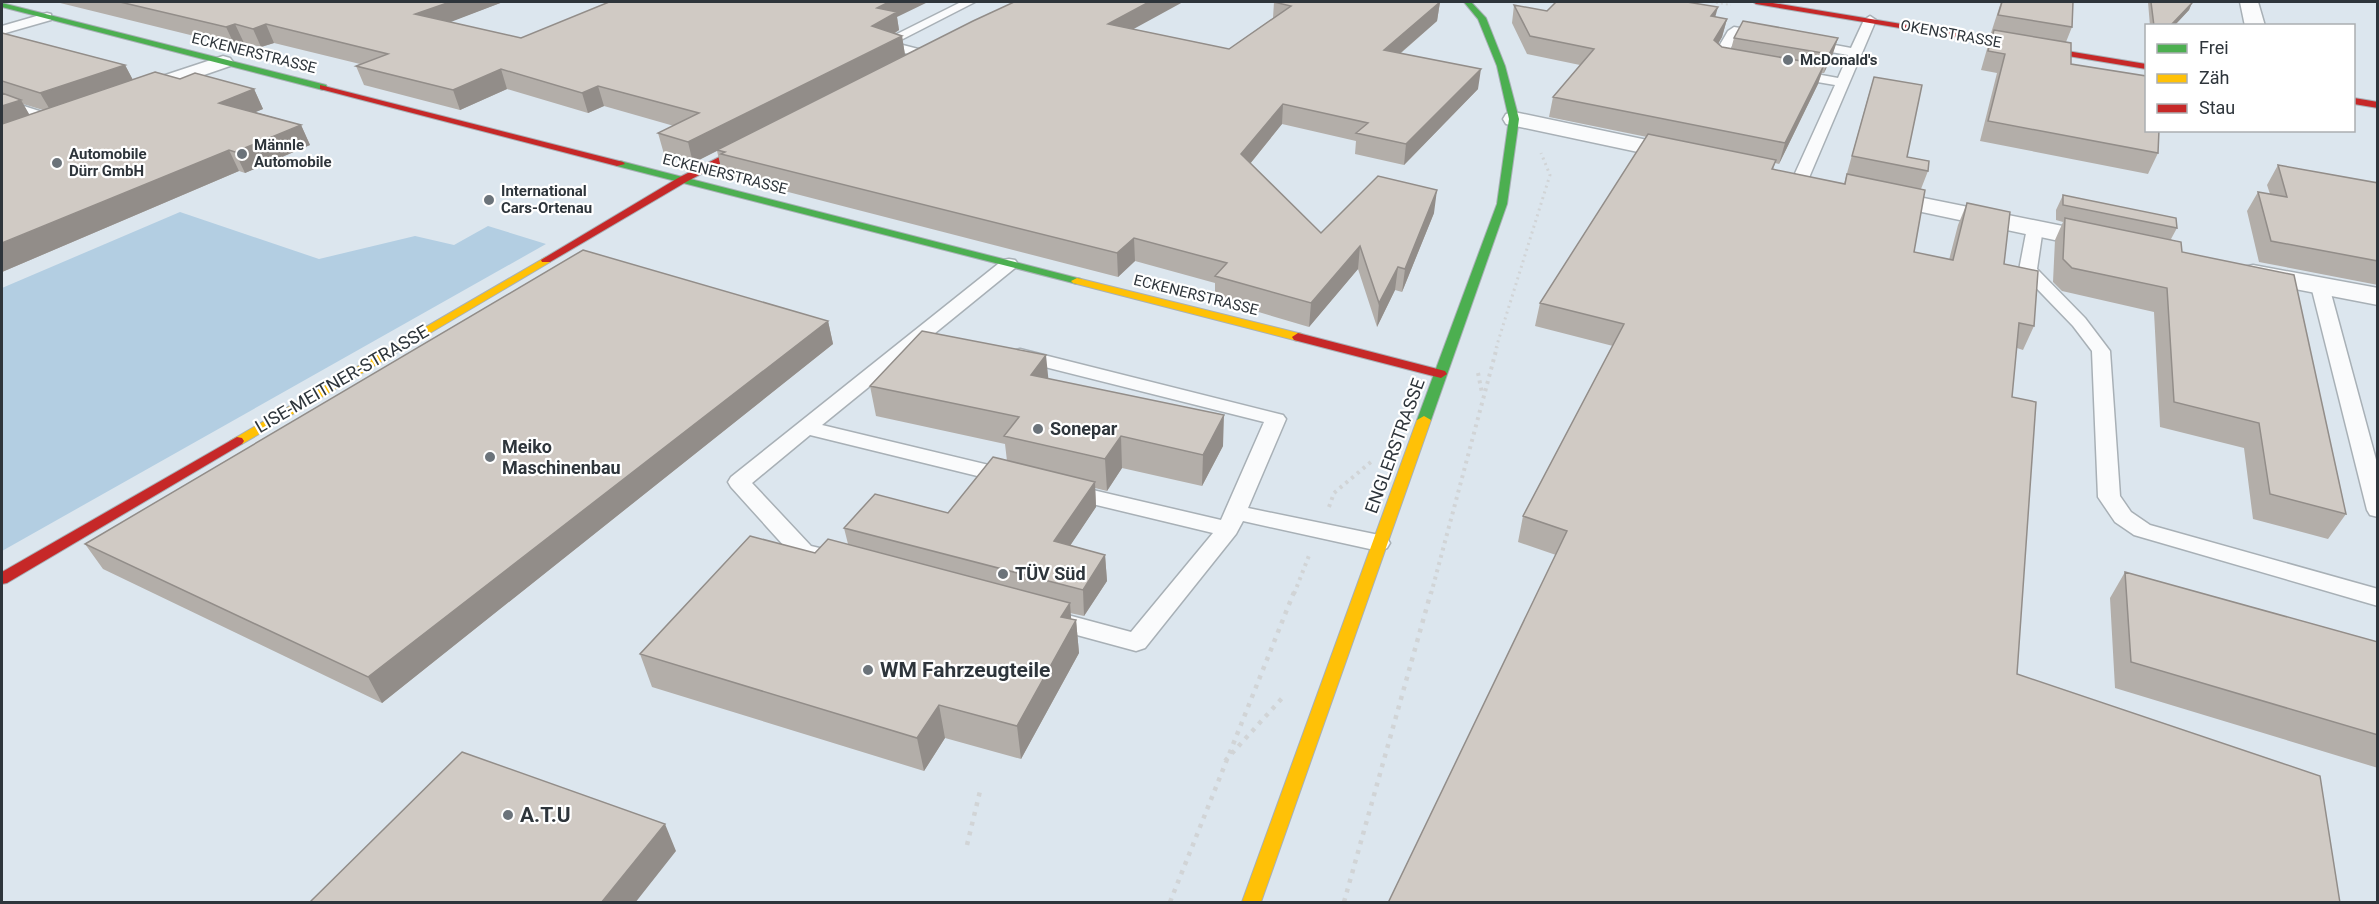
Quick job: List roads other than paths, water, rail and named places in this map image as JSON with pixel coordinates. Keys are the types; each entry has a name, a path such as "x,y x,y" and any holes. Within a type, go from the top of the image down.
{"street":[{"name":"ENGLERSTRASSE","path":"1251,903 1502,204 1514,119 1501,66 1482,18 1467,2"},
{"name":"OKENSTRASSE","path":"1756,2 2145,67"},
{"path":"2249,2 2254,24"},
{"name":"ECKENERSTRASSE","path":"2,5 1441,374"},
{"path":"904,66 930,52"},
{"path":"119,98 223,62"},
{"path":"2355,101 2378,105"},
{"path":"23,132 77,113"},
{"path":"1514,119 1707,160"},
{"name":"LISE-MEITNER-STRASSE","path":"2,579 682,180 768,136"},
{"path":"1859,192 2126,247"},
{"path":"2228,268 2378,297"}],"lane":[{"path":"930,52 883,44 969,2"},
{"path":"2,30 46,17"},
{"path":"1800,180 1870,20"},
{"path":"1741,64 1718,60 1734,31 1857,53"},
{"path":"1775,70 1844,83"},
{"path":"2,103 56,121"},
{"path":"2035,228 2028,270 2079,322 2102,351 2109,497 2123,517 2142,530 2378,598"},
{"path":"849,564 803,552 739,482 1010,264"},
{"path":"2320,286 2378,510"},
{"path":"926,332 948,337"},
{"path":"1005,351 1276,420 1232,520 1136,642 1033,614"},
{"path":"807,428 1040,484 1232,520 1319,530 1379,543"}],"place":[{"name":"McDonald's","path":"1788,60"},
{"name":"Männle Automobile","path":"242,154"},
{"name":"Automobile Dürr GmbH","path":"57,163"},
{"name":"International Cars-Ortenau","path":"489,200"},
{"name":"Sonepar","path":"1038,429"},
{"name":"Meiko Maschinenbau","path":"490,457"},
{"name":"TÜV Süd","path":"1003,574"},
{"name":"WM Fahrzeugteile","path":"868,670"},
{"name":"A.T.U","path":"508,815"}]}
